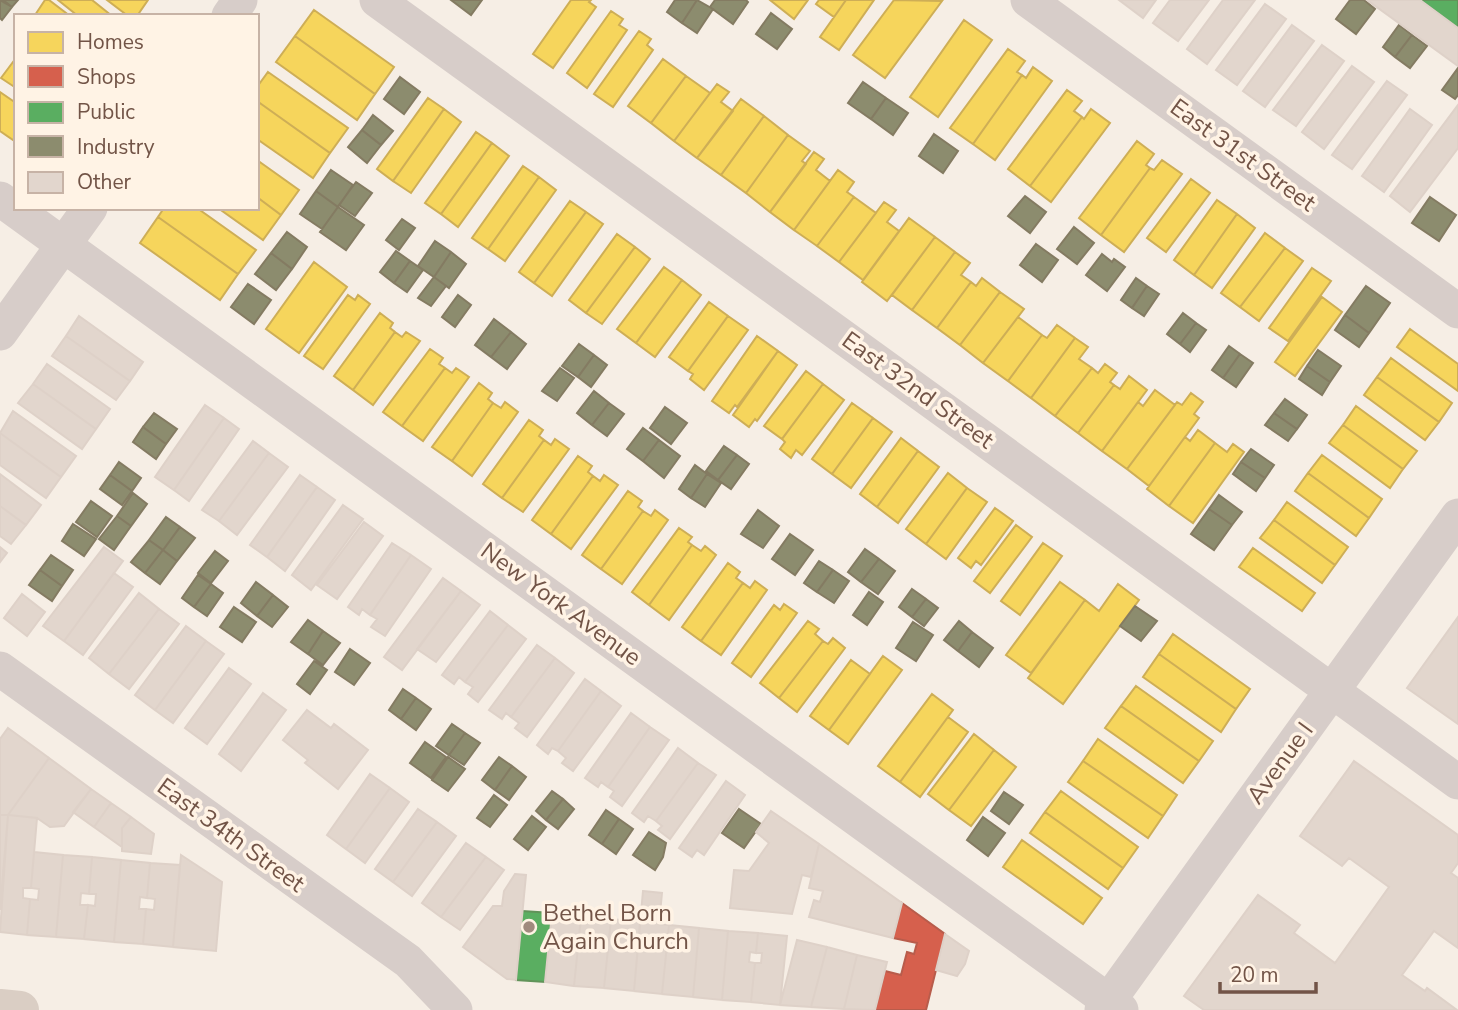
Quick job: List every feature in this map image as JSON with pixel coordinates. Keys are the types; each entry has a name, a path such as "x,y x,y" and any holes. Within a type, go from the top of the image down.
{"main road":[{"path":"0,1008 20,1010"}],"street":[{"name":"East 32nd Street","path":"377,0 1458,782"},
{"name":"East 31st Street","path":"1028,0 1458,311"},
{"name":"New York Avenue","path":"15,210 1110,1007"},
{"path":"0,333 89,210"},
{"name":"Avenue I","path":"1110,1007 1332,690 1458,516"},
{"name":"East 34th Street","path":"0,668 408,961 455,1010"}],"building: Homes":[{"path":"45,0 49,0 67,14 36,14"},
{"path":"58,0 92,0 110,14 76,14"},
{"path":"107,0 148,0 138,14 125,14"},
{"path":"571,0 591,0 589,2 596,7 553,68 533,54"},
{"path":"770,0 808,0 794,19"},
{"path":"819,0 846,0 834,17 816,4"},
{"path":"846,0 874,0 839,50 820,37"},
{"path":"894,0 942,1 885,78 853,55"},
{"path":"314,10 394,67 375,94 295,36"},
{"path":"611,11 623,19 619,25 627,30 587,88 567,73"},
{"path":"964,20 992,40 938,117 910,97"},
{"path":"639,31 651,39 647,45 653,50 613,107 594,94"},
{"path":"295,36 375,94 357,120 276,62"},
{"path":"1008,49 1025,61 1017,72 1022,75 973,144 950,128"},
{"path":"663,59 686,76 651,123 628,106"},
{"path":"14,61 14,87 1,78"},
{"path":"1033,67 1052,81 995,160 973,144 1022,75 1026,78"},
{"path":"268,72 348,128 330,153 259,102 259,84"},
{"path":"686,76 710,93 674,141 651,123"},
{"path":"717,84 729,92 721,102 733,111 697,158 674,141"},
{"path":"1067,90 1082,101 1074,111 1082,117 1030,186 1008,169"},
{"path":"0,92 14,102 14,141 0,131"},
{"path":"428,98 444,109 393,181 377,169"},
{"path":"741,99 764,116 721,175 697,158"},
{"path":"259,102 330,153 313,178 259,140"},
{"path":"444,109 461,122 411,193 393,181"},
{"path":"1091,109 1110,123 1051,202 1030,186"},
{"path":"764,116 788,135 746,193 721,175"},
{"path":"476,132 492,143 441,214 425,203"},
{"path":"788,135 810,151 802,161 806,164 770,212 746,193"},
{"path":"1137,141 1154,154 1146,165 1150,168 1101,235 1079,218"},
{"path":"492,143 509,156 458,227 441,214"},
{"path":"814,152 824,159 816,170 830,181 794,230 770,212"},
{"path":"1162,160 1182,174 1124,252 1101,235 1150,168 1154,170"},
{"path":"259,161 299,190 281,215 259,198"},
{"path":"523,166 539,177 488,249 472,238"},
{"path":"838,170 854,182 847,192 854,197 817,246 794,230"},
{"path":"539,177 556,190 505,261 488,249"},
{"path":"1191,179 1210,193 1166,252 1147,238"},
{"path":"854,197 876,213 839,262 817,246"},
{"path":"259,198 281,215 263,240 221,210 259,210"},
{"path":"1217,200 1237,214 1194,275 1174,260"},
{"path":"570,201 586,212 534,283 519,272"},
{"path":"884,202 896,210 887,222 899,231 863,280 839,262"},
{"path":"163,210 200,210 256,250 238,274 158,217"},
{"path":"586,212 603,224 552,296 534,283"},
{"path":"1237,214 1255,228 1212,288 1194,275"},
{"path":"158,217 238,274 220,300 140,243"},
{"path":"909,218 935,237 887,301 862,282"},
{"path":"1265,233 1285,248 1240,307 1221,293"},
{"path":"617,234 635,247 586,313 569,300"},
{"path":"935,237 955,252 912,310 892,295"},
{"path":"635,247 650,259 602,324 586,313"},
{"path":"1285,248 1303,261 1259,321 1240,307"},
{"path":"955,252 970,263 961,275 971,282 937,328 912,310"},
{"path":"314,262 347,287 299,353 266,329"},
{"path":"664,267 682,280 636,343 617,329"},
{"path":"1312,268 1331,281 1288,341 1269,328"},
{"path":"982,278 1000,292 960,345 937,328 971,282 976,286"},
{"path":"682,280 701,295 655,357 636,343"},
{"path":"1000,292 1024,309 983,363 960,345"},
{"path":"348,295 355,300 358,295 370,304 323,369 304,356"},
{"path":"1322,297 1342,312 1295,376 1275,362"},
{"path":"709,302 728,316 688,371 669,357"},
{"path":"380,313 393,323 390,328 395,332 353,390 334,376"},
{"path":"728,316 748,330 704,390 690,379 693,374 688,371"},
{"path":"1018,317 1042,335 1008,381 983,363"},
{"path":"1057,325 1075,338 1031,398 1008,381 1042,335 1047,338"},
{"path":"1410,329 1458,364 1458,391 1397,347"},
{"path":"395,332 402,337 406,332 420,341 373,405 353,390"},
{"path":"757,336 778,351 737,407 735,405 729,413 712,401"},
{"path":"1075,338 1088,347 1079,359 1092,368 1055,416 1031,398"},
{"path":"430,349 443,358 439,364 445,368 402,426 383,412"},
{"path":"778,351 797,365 757,421 755,419 749,427 733,415"},
{"path":"1391,358 1452,403 1439,422 1377,377"},
{"path":"1105,364 1117,373 1110,382 1114,385 1078,433 1055,416 1092,368 1098,373"},
{"path":"445,368 452,373 456,368 469,377 423,441 402,426"},
{"path":"806,371 823,384 782,439 764,426"},
{"path":"1129,376 1147,390 1102,451 1078,433 1114,385 1120,389"},
{"path":"1377,377 1439,422 1425,440 1364,395"},
{"path":"479,383 492,393 488,399 493,403 452,461 432,447"},
{"path":"823,384 844,400 802,455 796,450 791,458 780,449 785,442 782,439"},
{"path":"1155,390 1175,405 1127,469 1102,451 1138,402 1143,406"},
{"path":"1191,393 1203,402 1194,414 1199,418 1149,486 1127,469 1177,402 1182,405"},
{"path":"505,402 518,412 472,476 452,461 493,403 501,408"},
{"path":"852,403 873,418 832,474 812,459"},
{"path":"1356,406 1417,451 1403,469 1343,425"},
{"path":"873,418 892,432 851,488 832,474"},
{"path":"529,420 543,430 539,436 544,440 502,498 483,484"},
{"path":"1343,425 1403,469 1390,488 1329,443"},
{"path":"1198,430 1215,443 1169,506 1147,489 1185,437 1190,441"},
{"path":"901,438 918,451 877,507 860,494"},
{"path":"555,439 569,449 523,512 502,498 544,440 551,445"},
{"path":"1215,443 1227,452 1233,444 1244,452 1193,523 1169,506"},
{"path":"918,451 939,467 898,523 877,507"},
{"path":"1322,455 1382,499 1369,518 1308,473"},
{"path":"578,456 592,466 588,472 593,476 551,534 532,520"},
{"path":"948,473 967,488 926,544 906,529"},
{"path":"1308,473 1369,518 1356,536 1295,491"},
{"path":"604,475 618,485 571,549 551,534 593,476 600,481"},
{"path":"967,488 987,502 946,559 926,544"},
{"path":"628,491 642,501 638,507 643,511 601,569 582,555"},
{"path":"1287,502 1348,547 1335,565 1274,520"},
{"path":"995,508 1013,521 981,565 976,561 971,568 958,558"},
{"path":"655,510 668,520 622,584 601,569 643,511 651,516"},
{"path":"1274,520 1335,565 1322,583 1260,538"},
{"path":"1016,525 1032,537 990,593 974,581"},
{"path":"679,528 692,537 688,542 692,545 649,605 632,592"},
{"path":"1043,543 1062,556 1020,615 1001,601"},
{"path":"692,545 701,551 705,546 716,555 669,620 649,605"},
{"path":"1253,548 1315,593 1302,611 1239,567"},
{"path":"728,563 740,572 736,578 743,583 701,641 682,627"},
{"path":"755,581 767,590 721,655 701,641 743,583 750,588"},
{"path":"1060,582 1085,600 1031,673 1006,655"},
{"path":"1118,584 1139,600 1063,704 1028,678 1085,600 1099,611"},
{"path":"784,604 797,613 751,677 732,663 774,605 780,610"},
{"path":"808,621 819,629 815,634 823,641 779,698 760,683"},
{"path":"1173,634 1250,689 1236,709 1159,654"},
{"path":"833,638 845,648 797,712 779,698 823,641 828,644"},
{"path":"1159,654 1236,709 1221,732 1143,677"},
{"path":"883,656 902,670 848,744 829,730"},
{"path":"851,660 870,674 829,730 810,716"},
{"path":"1136,686 1213,741 1199,761 1121,706"},
{"path":"932,694 953,710 900,782 878,766"},
{"path":"1121,706 1199,761 1183,783 1105,728"},
{"path":"948,717 968,732 920,797 900,782"},
{"path":"974,734 994,750 949,810 928,794"},
{"path":"1098,739 1177,795 1163,816 1083,761"},
{"path":"994,750 1016,767 971,826 949,810"},
{"path":"1083,761 1163,816 1148,838 1068,782"},
{"path":"1061,791 1138,847 1123,868 1045,812"},
{"path":"1045,812 1123,868 1108,889 1030,833"},
{"path":"1022,840 1102,898 1083,924 1003,867"}],"building: Shops":[{"path":"902,903 945,934 926,1010 875,1010 885,971 901,975 907,952 914,954 917,943 893,938"}],"building: Public":[{"path":"1420,0 1458,0 1458,28"},
{"path":"522,911 552,913 545,982 516,980"}],"building: Industry":[{"path":"0,0 12,7 2,20 0,18"},
{"path":"3,0 18,0 12,7"},
{"path":"451,0 482,0 471,15"},
{"path":"675,0 697,0 682,23 667,12"},
{"path":"697,0 713,9 697,33 682,23"},
{"path":"715,0 748,2 733,24 710,7"},
{"path":"1350,0 1364,0 1375,9 1356,34 1336,19"},
{"path":"771,13 792,29 777,49 756,34"},
{"path":"1399,25 1412,35 1395,57 1383,47"},
{"path":"1412,35 1427,46 1410,68 1395,57"},
{"path":"1458,68 1458,95 1455,99 1442,90"},
{"path":"400,77 420,92 404,114 384,99"},
{"path":"863,82 886,98 871,119 848,103"},
{"path":"886,98 908,113 893,135 871,119"},
{"path":"373,115 393,131 381,145 362,130"},
{"path":"362,130 381,145 367,163 348,147"},
{"path":"934,134 958,151 943,173 919,156"},
{"path":"331,170 353,185 338,207 316,191"},
{"path":"356,182 372,193 355,216 339,205"},
{"path":"316,191 338,207 322,229 300,214"},
{"path":"1025,196 1046,212 1030,233 1008,216"},
{"path":"1430,197 1456,215 1439,241 1412,223"},
{"path":"338,207 364,225 346,250 320,232"},
{"path":"402,219 415,228 399,250 386,240"},
{"path":"1074,227 1094,243 1077,264 1057,249"},
{"path":"287,232 307,247 292,269 271,253"},
{"path":"435,241 451,252 434,277 418,266"},
{"path":"1036,244 1058,260 1042,282 1020,265"},
{"path":"396,251 410,261 394,283 380,272"},
{"path":"451,252 466,264 449,288 434,277"},
{"path":"271,253 292,269 276,290 255,274"},
{"path":"1102,254 1125,267 1107,291 1086,275"},
{"path":"410,261 423,270 407,292 394,283"},
{"path":"434,277 446,286 431,306 418,298"},
{"path":"1136,278 1147,286 1132,308 1121,300"},
{"path":"248,284 271,300 254,324 231,307"},
{"path":"1147,286 1159,294 1144,316 1132,308"},
{"path":"1366,286 1390,303 1369,333 1345,315"},
{"path":"458,295 471,305 455,327 442,317"},
{"path":"1183,313 1196,323 1180,344 1167,334"},
{"path":"1345,315 1369,333 1359,347 1335,330"},
{"path":"494,319 511,332 491,357 475,345"},
{"path":"1196,323 1206,330 1190,352 1180,344"},
{"path":"511,332 526,344 507,369 491,357"},
{"path":"579,344 594,355 578,377 562,366"},
{"path":"1229,346 1240,354 1223,378 1212,370"},
{"path":"1318,350 1341,366 1330,382 1307,366"},
{"path":"1240,354 1253,363 1236,387 1223,378"},
{"path":"594,355 607,365 591,387 578,377"},
{"path":"1307,366 1330,382 1322,395 1299,379"},
{"path":"560,368 574,378 557,401 542,391"},
{"path":"594,391 609,403 592,425 577,413"},
{"path":"1285,399 1307,415 1297,429 1274,413"},
{"path":"609,403 624,414 607,436 592,425"},
{"path":"665,407 687,423 671,444 650,428"},
{"path":"154,413 177,429 166,444 143,427"},
{"path":"1274,413 1297,429 1288,441 1265,425"},
{"path":"143,427 166,444 156,459 133,442"},
{"path":"643,428 659,440 643,461 627,449"},
{"path":"659,440 680,456 664,478 643,461"},
{"path":"724,446 737,455 718,480 706,471"},
{"path":"1251,449 1274,465 1265,478 1241,462"},
{"path":"737,455 749,464 731,489 718,480"},
{"path":"119,462 141,478 132,491 110,475"},
{"path":"1241,462 1265,478 1256,491 1233,474"},
{"path":"695,465 707,474 691,498 679,489"},
{"path":"707,474 721,483 705,507 691,498"},
{"path":"110,475 132,491 122,505 100,489"},
{"path":"133,493 147,504 131,526 117,516"},
{"path":"1219,495 1242,512 1232,525 1209,509"},
{"path":"91,501 112,516 97,537 76,522"},
{"path":"1209,509 1232,525 1214,550 1191,534"},
{"path":"758,510 779,526 763,548 741,534"},
{"path":"117,516 131,526 114,550 99,539"},
{"path":"166,517 180,527 163,550 149,540"},
{"path":"73,524 96,539 84,556 62,541"},
{"path":"180,527 195,538 177,561 163,550"},
{"path":"790,534 813,550 795,575 772,559"},
{"path":"149,540 163,550 145,573 131,562"},
{"path":"865,549 879,559 861,582 848,572"},
{"path":"163,550 177,561 160,584 145,573"},
{"path":"215,551 228,561 211,583 198,573"},
{"path":"51,555 73,570 62,586 40,570"},
{"path":"879,559 895,571 878,594 861,582"},
{"path":"819,561 833,570 817,592 804,583"},
{"path":"40,570 62,586 52,601 29,585"},
{"path":"833,570 849,581 834,603 817,592"},
{"path":"198,575 211,584 194,607 182,598"},
{"path":"256,582 273,595 257,616 241,603"},
{"path":"211,584 223,593 207,616 194,607"},
{"path":"912,589 926,599 912,617 899,607"},
{"path":"869,592 883,602 867,625 853,615"},
{"path":"273,595 288,607 272,627 257,616"},
{"path":"926,599 938,608 924,626 912,617"},
{"path":"1135,606 1157,621 1141,641 1120,626"},
{"path":"234,607 256,622 242,642 220,627"},
{"path":"308,620 323,631 308,654 291,642"},
{"path":"959,621 972,632 958,651 944,640"},
{"path":"913,622 933,635 916,661 896,648"},
{"path":"323,631 340,643 323,665 308,654"},
{"path":"972,632 993,648 979,667 958,651"},
{"path":"350,649 370,663 354,685 335,672"},
{"path":"314,661 327,670 310,694 297,684"},
{"path":"403,689 416,698 401,719 389,710"},
{"path":"416,698 431,709 416,730 401,719"},
{"path":"452,724 465,733 449,755 436,746"},
{"path":"465,733 480,743 464,765 449,755"},
{"path":"425,742 446,757 431,778 410,763"},
{"path":"448,757 465,769 448,791 432,780"},
{"path":"499,757 512,766 495,790 482,780"},
{"path":"512,766 526,777 509,800 495,790"},
{"path":"552,791 563,799 546,820 536,811"},
{"path":"1004,792 1023,805 1009,824 991,811"},
{"path":"494,795 507,805 490,827 477,818"},
{"path":"563,799 574,809 558,829 546,820"},
{"path":"739,809 761,824 744,848 722,833"},
{"path":"606,810 619,819 602,844 589,835"},
{"path":"532,816 546,827 528,850 514,839"},
{"path":"983,817 1005,833 988,856 967,840"},
{"path":"619,819 633,829 616,854 602,844"},
{"path":"649,832 666,843 663,857 655,870 633,855"}],"building: Other":[{"path":"1119,0 1156,0 1143,18"},
{"path":"1170,0 1209,0 1178,41 1153,23"},
{"path":"1223,0 1255,0 1207,64 1187,49"},
{"path":"1367,0 1420,0 1458,28 1458,66"},
{"path":"1265,4 1286,19 1237,85 1216,70"},
{"path":"1292,25 1314,41 1265,107 1243,91"},
{"path":"1322,45 1344,61 1296,126 1273,110"},
{"path":"1352,66 1374,82 1324,149 1302,132"},
{"path":"1387,81 1407,95 1352,169 1332,155"},
{"path":"1458,105 1458,148 1410,212 1390,196"},
{"path":"1410,109 1432,125 1384,192 1362,176"},
{"path":"79,316 143,362 130,381 66,336"},
{"path":"66,336 130,381 116,400 52,356"},
{"path":"47,364 110,409 96,429 33,384"},
{"path":"33,384 96,429 82,449 18,403"},
{"path":"205,405 224,418 174,490 155,477"},
{"path":"13,411 76,456 61,477 0,433"},
{"path":"224,418 239,429 189,501 174,490"},
{"path":"0,433 61,477 46,498 0,465"},
{"path":"253,441 269,453 219,521 202,510"},
{"path":"269,453 288,467 237,535 219,521"},
{"path":"0,474 41,505 26,525 0,506"},
{"path":"300,475 317,487 267,557 250,545"},
{"path":"317,487 335,500 285,571 267,557"},
{"path":"343,505 363,519 311,590 292,575"},
{"path":"0,506 26,525 11,544 0,536"},
{"path":"364,522 383,536 337,599 317,585"},
{"path":"392,543 411,555 370,615 362,609 359,615 348,607"},
{"path":"0,547 7,553 0,562"},
{"path":"104,547 123,561 64,641 43,626"},
{"path":"411,555 431,569 385,636 371,627 377,619 370,615"},
{"path":"114,573 133,587 83,655 64,641"},
{"path":"443,578 461,591 402,670 384,657"},
{"path":"461,591 480,605 436,662 417,649"},
{"path":"139,593 159,609 109,674 89,658"},
{"path":"22,594 45,612 27,636 4,618"},
{"path":"159,609 179,624 129,689 109,674"},
{"path":"490,611 508,625 465,682 459,677 454,684 442,675"},
{"path":"1458,617 1458,724 1407,688"},
{"path":"508,625 526,639 478,702 468,694 473,687 465,682"},
{"path":"186,626 206,641 155,710 135,695"},
{"path":"206,641 224,654 173,723 155,710"},
{"path":"537,645 555,658 511,717 506,713 502,719 489,710"},
{"path":"555,658 574,673 527,737 515,728 519,723 511,717"},
{"path":"229,668 251,684 207,744 185,728"},
{"path":"585,679 601,691 558,751 552,748 548,754 537,745"},
{"path":"601,691 621,706 573,771 562,763 566,758 558,751"},
{"path":"263,693 286,710 241,771 219,754"},
{"path":"307,710 331,728 334,724 368,750 338,789 305,763 308,760 283,740"},
{"path":"631,713 650,727 608,787 601,782 598,787 585,778"},
{"path":"650,727 669,740 622,806 610,797 614,791 608,787"},
{"path":"8,728 49,758 8,815 0,815 0,739"},
{"path":"678,748 698,763 656,821 648,816 644,822 632,813"},
{"path":"49,758 91,789 64,826 50,827 37,818 8,815"},
{"path":"1354,761 1458,835 1458,863 1451,873 1458,878 1458,948 1434,931 1402,975 1425,991 1427,988 1457,1010 1204,1010 1184,996 1258,895 1300,925 1294,933 1335,963 1389,887 1349,858 1342,866 1300,836"},
{"path":"698,763 716,775 670,839 658,830 662,826 656,821"},
{"path":"370,774 390,788 346,849 327,835"},
{"path":"726,781 745,795 704,855 697,850 692,857 679,848"},
{"path":"390,788 409,802 365,863 346,849"},
{"path":"91,789 111,803 94,827 73,812"},
{"path":"111,803 131,817 122,828 122,847 94,827"},
{"path":"418,809 437,822 393,882 375,869"},
{"path":"771,811 819,844 811,877 802,875 792,914 730,908 734,870 749,871 769,843 756,832"},
{"path":"0,815 8,815 0,910"},
{"path":"8,815 37,818 31,888 23,888 23,898 30,899 27,935 0,932"},
{"path":"131,817 154,834 151,854 122,851 122,828"},
{"path":"437,822 456,836 412,896 393,882"},
{"path":"466,843 486,857 441,917 422,903"},
{"path":"819,844 902,903 893,938 809,917 814,900 820,902 823,891 809,888"},
{"path":"34,852 63,855 56,937 27,935 30,899 38,900 39,889 31,888"},
{"path":"63,855 92,857 89,894 81,893 80,905 88,905 84,939 56,937"},
{"path":"181,855 222,882 216,951 173,947"},
{"path":"92,857 121,860 114,942 84,939 88,905 95,906 96,894 89,894"},
{"path":"486,857 504,870 460,930 441,917"},
{"path":"121,860 150,863 147,898 140,897 139,909 146,909 143,944 114,942"},
{"path":"150,863 180,865 173,947 143,944 146,909 154,910 155,899 147,898"},
{"path":"515,874 526,875 516,980 507,979 463,947 493,906 502,906 504,891"},
{"path":"643,891 662,893 659,924 669,925 662,994 634,991"},
{"path":"552,913 581,917 574,986 545,982"},
{"path":"581,917 611,919 604,988 574,986"},
{"path":"611,919 640,922 634,991 604,988"},
{"path":"669,925 699,928 693,997 662,994"},
{"path":"699,928 728,931 722,1000 693,997"},
{"path":"728,931 758,933 756,953 750,952 749,962 755,963 751,1002 722,1000"},
{"path":"758,933 787,936 780,1005 751,1002 755,963 761,963 762,953 756,953"},
{"path":"945,934 969,951 957,976 936,970"},
{"path":"797,940 827,947 811,1007 780,1005"},
{"path":"827,947 857,955 844,1009 811,1007"},
{"path":"857,955 887,962 875,1010 844,1009"}],"place":[{"name":"Bethel Born Again Church","path":"529,927"}]}
